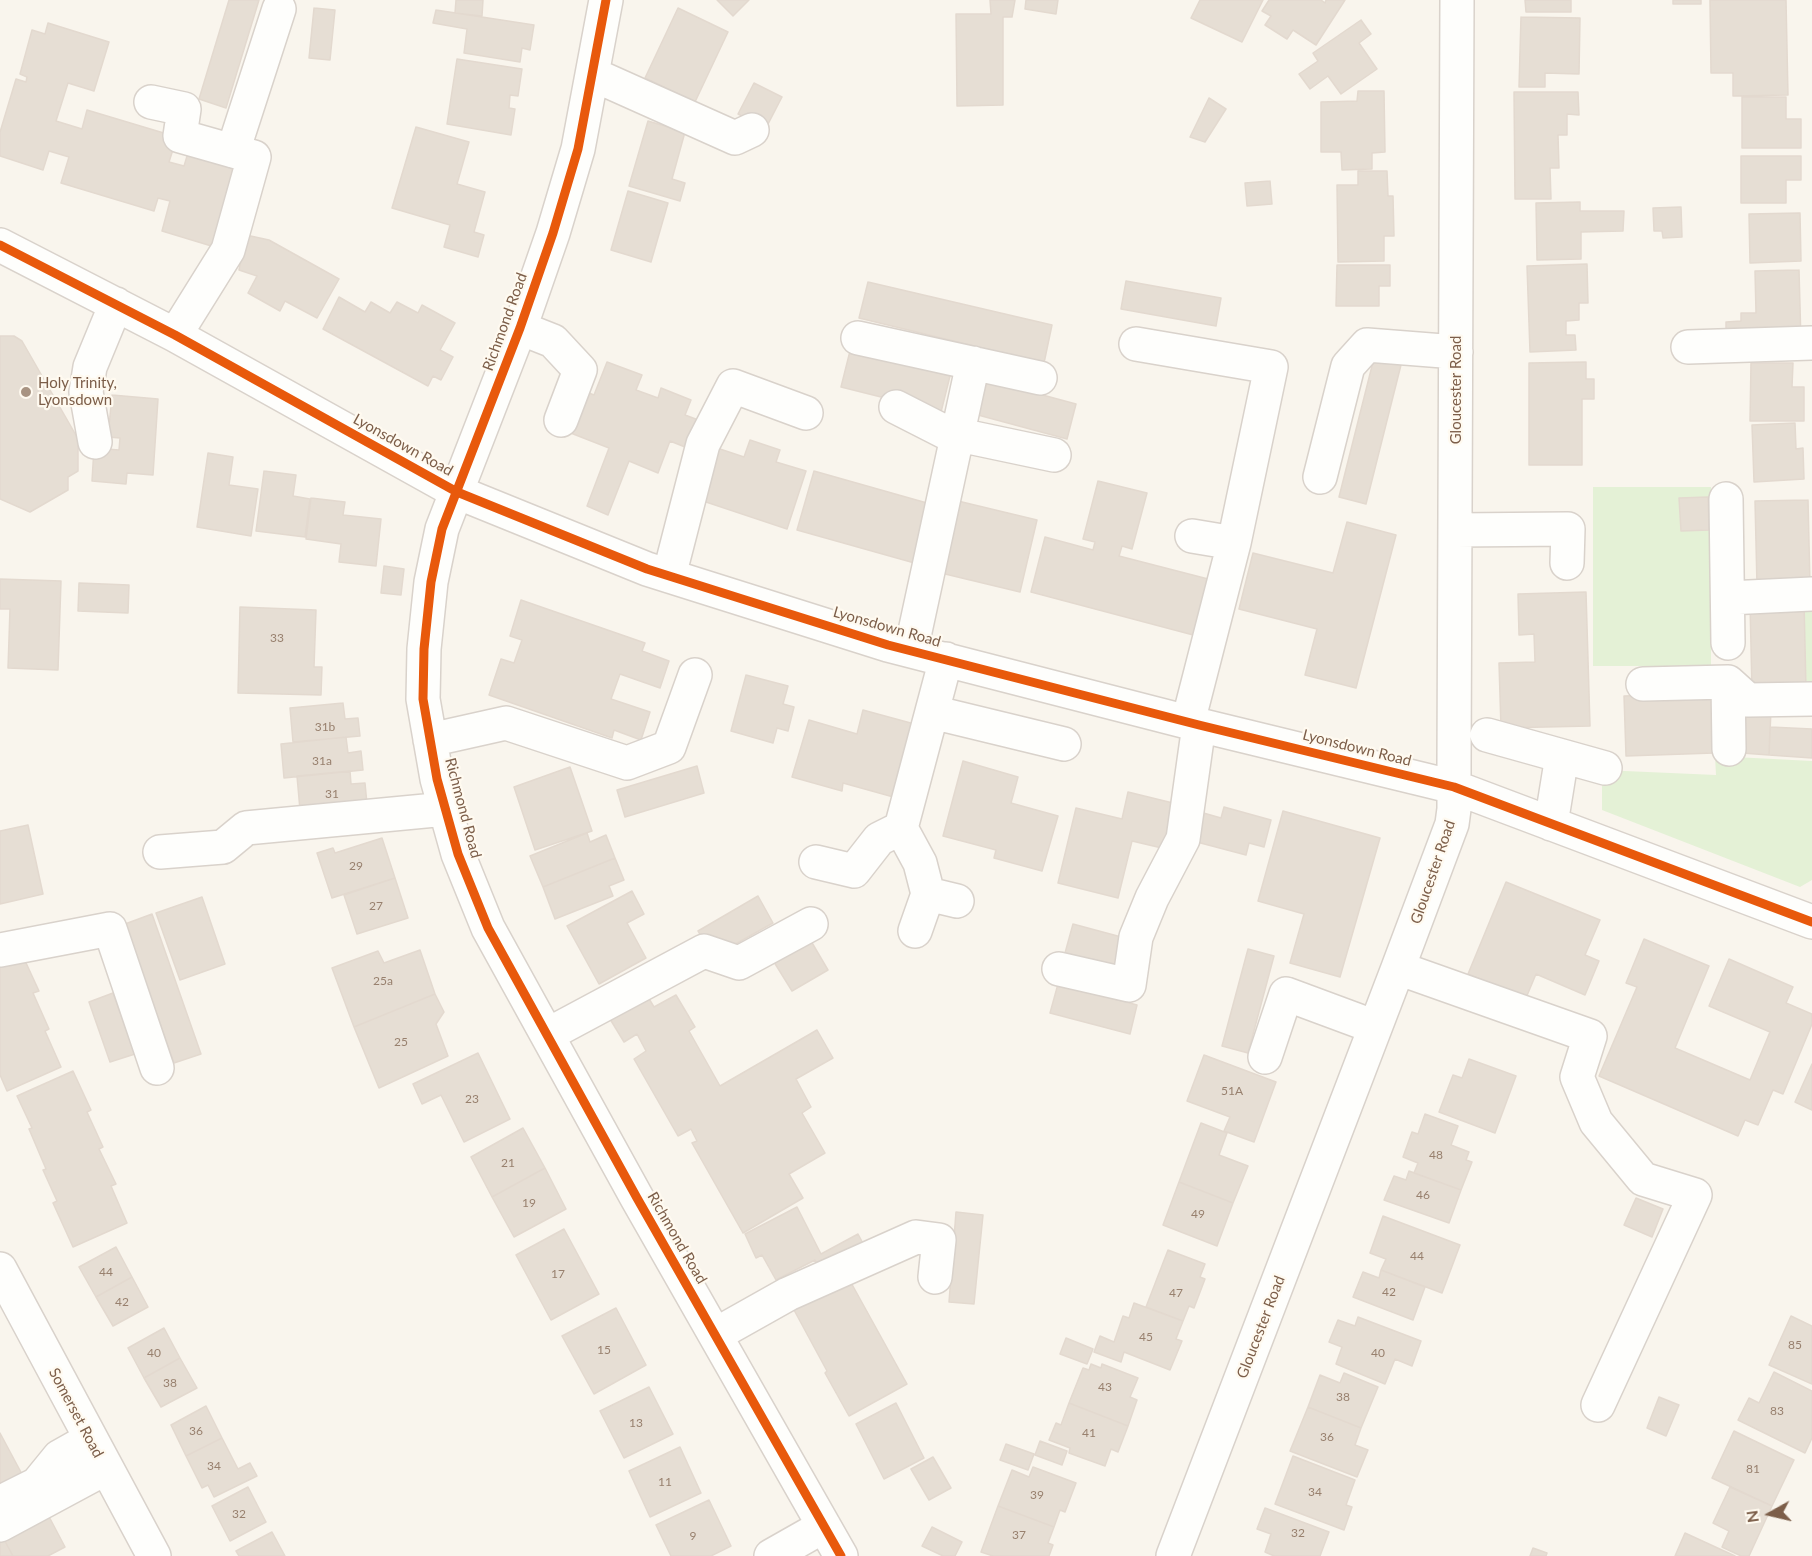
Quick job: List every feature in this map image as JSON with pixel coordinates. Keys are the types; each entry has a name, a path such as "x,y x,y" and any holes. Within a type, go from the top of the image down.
{"street":[{"name":"Richmond Road","path":"606,0 574,159 553,233 520,328 442,529 430,582 424,649 423,699 430,740 458,854 488,928 841,1556"},
{"name":"Gloucester Road","path":"1173,1556 1452,824 1456,530 1457,0"},
{"path":"233,151 279,9"},
{"path":"592,74 735,138 752,130"},
{"path":"151,102 184,109 180,136 254,157 228,250 175,335"},
{"name":"Lyonsdown Road","path":"0,245 175,335 457,492 636,565 911,650 1193,724 1454,787 1812,922"},
{"path":"95,442 86,392 90,367 116,304"},
{"path":"520,328 553,340 580,370 561,420"},
{"path":"858,338 1040,378"},
{"path":"1688,347 1812,343"},
{"path":"1059,969 1129,985 1136,937 1152,898 1183,839 1193,724 1271,367 1136,344"},
{"path":"1320,477 1348,366 1367,345 1456,352"},
{"path":"911,650 973,363"},
{"path":"669,576 703,444 733,386 806,413"},
{"path":"896,407 945,432 1054,455"},
{"path":"1726,500 1728,643"},
{"path":"1456,530 1568,528 1567,563"},
{"path":"1192,536 1234,543"},
{"path":"1728,598 1812,594"},
{"path":"915,931 942,898 901,828 946,659"},
{"path":"430,740 506,723 627,763 669,747 695,675"},
{"path":"1643,684 1728,682 1748,700 1812,699"},
{"path":"1728,682 1729,749"},
{"path":"932,712 1064,744"},
{"path":"1487,735 1605,768"},
{"path":"1551,824 1562,756"},
{"path":"160,852 223,846 246,828 446,809"},
{"path":"816,862 854,871 879,839 901,828"},
{"path":"547,1035 704,951 739,963 811,924"},
{"path":"0,950 110,929 157,1068"},
{"path":"1398,968 1590,1036 1577,1077 1596,1122 1643,1179 1695,1195 1598,1405"},
{"path":"1265,1057 1286,994 1376,1027"},
{"path":"715,1335 788,1294 916,1237 939,1240 935,1277"},
{"name":"Somerset Road","path":"0,1269 10,1315 91,1439 154,1556"},
{"path":"0,1503 37,1484 59,1457 91,1439"},
{"path":"0,1525 106,1468"},
{"path":"771,1556 824,1526"}],"green space":[{"path":"1593,487 1711,487 1711,666 1593,666"},
{"path":"1804,602 1812,602 1812,689 1806,689"},
{"path":"1715,756 1812,761 1812,880 1800,887 1602,810 1602,770 1716,775"}],"building":[{"path":"229,0 259,0 226,108 199,99"},
{"path":"456,0 483,0 482,16 455,13"},
{"path":"717,0 749,0 733,16"},
{"path":"990,0 1015,0 1012,17 1003,17 1003,105 957,106 956,14 991,14"},
{"path":"1026,0 1058,0 1056,14 1025,9"},
{"path":"1200,0 1263,0 1242,42 1191,18"},
{"path":"1269,0 1321,0 1325,3 1326,0 1345,0 1316,45 1293,30 1287,39 1265,25 1271,16 1262,11"},
{"path":"1525,0 1571,0 1571,12 1526,12"},
{"path":"1673,0 1701,0 1701,4 1673,4"},
{"path":"1710,0 1786,0 1788,95 1733,96 1733,73 1711,73"},
{"path":"314,8 335,10 330,60 309,58"},
{"path":"678,8 728,32 695,102 645,78"},
{"path":"436,10 534,25 530,50 522,48 520,62 464,53 467,29 433,23"},
{"path":"1521,17 1580,18 1579,74 1545,73 1545,87 1519,87"},
{"path":"1361,20 1371,34 1359,43 1377,69 1341,94 1328,76 1310,89 1299,74 1318,61 1313,53"},
{"path":"48,23 109,42 94,91 68,83 56,121 82,129 87,110 177,137 169,162 184,166 188,153 242,169 218,248 162,231 170,201 158,198 154,211 61,183 69,157 49,151 43,170 0,156 0,132 16,79 26,82 27,77 20,74 32,30 45,34"},
{"path":"457,59 522,69 518,96 510,95 509,108 515,109 511,135 447,124"},
{"path":"754,83 782,97 766,128 738,114"},
{"path":"1358,91 1384,91 1385,152 1372,153 1372,169 1342,170 1341,152 1321,152 1321,102 1357,101"},
{"path":"1514,92 1578,92 1579,115 1567,114 1567,135 1558,135 1559,168 1550,168 1551,199 1515,199"},
{"path":"1742,97 1786,97 1786,119 1801,119 1801,148 1742,148"},
{"path":"1209,98 1226,109 1205,142 1190,137"},
{"path":"648,121 685,132 672,179 685,183 680,201 629,186"},
{"path":"416,127 469,142 457,184 485,192 474,232 484,235 478,257 444,247 450,225 392,208"},
{"path":"1741,156 1801,156 1801,180 1786,180 1786,203 1741,203"},
{"path":"1358,171 1387,171 1388,196 1393,196 1394,236 1384,236 1384,261 1338,262 1337,185 1358,185"},
{"path":"1270,181 1272,204 1247,206 1245,183"},
{"path":"628,191 668,203 651,262 611,250"},
{"path":"1580,202 1580,211 1624,211 1623,231 1581,232 1581,259 1537,260 1536,203"},
{"path":"1681,207 1682,237 1663,238 1662,231 1654,231 1653,208"},
{"path":"1800,213 1801,261 1750,263 1749,214"},
{"path":"246,235 269,240 339,279 317,318 285,301 280,311 248,293 257,276 239,270"},
{"path":"1587,264 1588,303 1579,303 1579,320 1566,321 1566,335 1575,335 1576,350 1530,352 1527,266"},
{"path":"1337,265 1390,265 1390,286 1379,286 1379,306 1336,306"},
{"path":"1799,270 1801,342 1726,344 1726,322 1741,321 1741,313 1756,313 1755,271"},
{"path":"1126,281 1221,298 1216,326 1121,309"},
{"path":"868,282 1052,325 1044,363 859,318"},
{"path":"339,297 365,312 371,302 390,313 397,302 418,313 422,305 455,323 440,350 453,357 441,380 433,376 428,386 323,329"},
{"name":"Holy Trinity, Lyonsdown","path":"0,336 14,336 22,341 81,444 78,446 78,471 68,477 68,490 30,512 0,499"},
{"path":"850,351 950,376 941,412 841,387"},
{"path":"1375,354 1402,361 1366,504 1339,497"},
{"path":"607,362 642,375 636,390 658,398 661,388 691,400 685,415 701,421 690,449 670,441 658,473 629,461 608,515 587,506 609,448 563,430 579,389 594,395"},
{"path":"1586,362 1586,379 1594,379 1594,399 1582,399 1582,465 1529,465 1529,363"},
{"path":"1751,363 1793,363 1792,387 1804,387 1804,421 1750,421"},
{"path":"987,380 1076,404 1067,439 978,415"},
{"path":"112,395 158,399 153,475 127,473 126,484 92,481 94,448 119,450 120,438 108,437"},
{"path":"1795,423 1796,449 1803,448 1804,479 1754,482 1752,425"},
{"path":"750,440 780,450 776,462 806,471 787,529 700,500 717,448 744,457"},
{"path":"208,453 233,457 229,485 258,489 251,536 197,527"},
{"path":"264,471 296,475 293,496 310,499 305,537 256,531"},
{"path":"814,471 934,505 918,564 797,530"},
{"path":"1098,481 1147,493 1132,549 1122,546 1119,556 1212,580 1197,636 1031,592 1045,537 1093,550 1095,542 1083,539"},
{"path":"1708,497 1709,530 1681,531 1679,498"},
{"path":"311,498 345,502 343,515 381,519 376,566 339,562 341,544 306,539"},
{"path":"1808,500 1810,585 1757,586 1755,501"},
{"path":"958,501 1037,520 1020,592 941,573"},
{"path":"1347,522 1396,535 1356,688 1305,675 1317,629 1239,609 1253,553 1333,573"},
{"path":"384,566 404,569 401,595 381,593"},
{"path":"0,579 61,581 58,670 8,668 10,609 0,609"},
{"path":"79,583 129,585 128,613 78,611"},
{"path":"1586,592 1590,726 1501,728 1499,663 1535,662 1534,634 1519,635 1518,594"},
{"path":"521,600 645,643 642,651 669,661 660,688 620,674 611,699 650,712 641,740 614,730 612,738 489,695 501,659 514,663 522,640 510,636"},
{"path":"1804,602 1806,689 1752,691 1750,603"},
{"path":"240,607 316,610 314,667 322,667 321,695 238,693"},
{"path":"746,675 788,686 783,704 794,707 788,731 777,728 773,743 731,731"},
{"path":"1712,693 1714,753 1626,756 1624,696"},
{"path":"343,703 345,719 358,718 360,736 293,742 290,708"},
{"path":"1743,709 1771,710 1769,755 1742,753"},
{"path":"863,710 918,725 897,798 843,783 842,791 792,777 809,720 857,734"},
{"path":"1770,727 1812,729 1812,758 1769,755"},
{"path":"346,737 348,753 361,751 363,770 284,778 281,744"},
{"path":"963,761 1018,777 1011,803 1058,816 1042,871 994,858 996,850 943,836"},
{"path":"697,766 704,793 625,817 617,790"},
{"path":"570,767 592,831 535,850 514,787"},
{"path":"350,771 351,784 365,783 367,804 300,810 297,776"},
{"path":"1128,792 1177,804 1166,849 1132,841 1118,898 1058,883 1076,808 1122,819"},
{"path":"1224,807 1271,820 1264,847 1249,843 1246,855 1193,841 1200,812 1221,818"},
{"path":"1283,811 1380,838 1340,977 1290,963 1304,914 1258,901"},
{"path":"28,825 43,894 0,904 0,831"},
{"path":"587,833 590,842 606,835 615,858 543,887 530,856"},
{"path":"382,838 395,878 332,898 317,853 333,848 335,853"},
{"path":"615,858 624,880 609,886 613,896 555,919 543,887"},
{"path":"395,878 408,918 357,934 344,895"},
{"path":"1506,882 1600,920 1585,955 1599,961 1585,995 1536,974 1526,998 1468,974"},
{"path":"632,891 644,914 627,923 646,958 599,984 567,926"},
{"path":"758,896 773,923 723,951 708,949 698,931"},
{"path":"202,897 225,964 180,980 156,913"},
{"path":"152,914 201,1054 174,1063 125,924"},
{"path":"1073,924 1125,938 1117,967 1065,953"},
{"path":"1644,939 1709,966 1675,1048 1750,1080 1770,1032 1709,1006 1729,959 1793,987 1786,1003 1812,1014 1812,1024 1783,1094 1773,1090 1758,1125 1745,1120 1738,1136 1599,1076 1637,987 1626,983"},
{"path":"811,941 828,970 792,991 774,962"},
{"path":"1248,949 1274,956 1248,1053 1222,1046"},
{"path":"420,950 435,994 354,1027 332,968 378,951 384,963"},
{"path":"21,952 39,991 33,993 49,1029 45,1031 61,1067 7,1091 0,1075 0,962"},
{"path":"1058,984 1137,1005 1130,1034 1050,1013"},
{"path":"113,993 135,1054 110,1062 89,1002"},
{"path":"435,994 444,1012 436,1024 448,1056 379,1088 354,1027"},
{"path":"676,995 695,1027 689,1031 720,1086 817,1030 833,1058 796,1079 811,1107 802,1113 825,1153 789,1174 803,1198 743,1233 692,1143 697,1141 691,1129 678,1136 634,1059 646,1051 637,1034 624,1042 610,1019 648,997 654,1007"},
{"path":"478,1053 510,1119 464,1142 441,1095 422,1104 413,1084"},
{"path":"1204,1055 1276,1082 1254,1142 1224,1131 1230,1117 1187,1101"},
{"path":"1469,1059 1516,1076 1495,1133 1439,1112 1453,1075 1462,1078"},
{"path":"1812,1064 1812,1110 1795,1102"},
{"path":"73,1071 91,1110 87,1112 103,1147 99,1149 116,1184 111,1186 127,1223 73,1247 53,1203 57,1201 43,1170 46,1169 29,1129 32,1128 17,1096"},
{"path":"1425,1114 1458,1126 1451,1145 1469,1152 1466,1160 1472,1162 1461,1190 1414,1173 1418,1163 1403,1157 1412,1132 1418,1134"},
{"path":"1201,1123 1227,1133 1219,1155 1248,1166 1233,1203 1179,1182"},
{"path":"523,1128 545,1168 492,1197 471,1157"},
{"path":"545,1168 566,1209 514,1237 492,1197"},
{"path":"1409,1171 1461,1190 1449,1223 1384,1200 1394,1176 1406,1180"},
{"path":"1179,1182 1233,1203 1217,1246 1163,1225"},
{"path":"1636,1198 1663,1209 1652,1237 1624,1225"},
{"path":"797,1207 821,1254 858,1234 866,1249 821,1272 815,1260 776,1280 762,1255 756,1258 745,1234"},
{"path":"956,1212 983,1215 974,1304 949,1302"},
{"path":"1383,1216 1460,1245 1442,1293 1381,1270 1386,1259 1370,1253"},
{"path":"564,1229 599,1294 551,1320 516,1255"},
{"path":"116,1247 132,1277 96,1297 79,1267"},
{"path":"1168,1250 1205,1264 1200,1277 1205,1279 1194,1308 1189,1306 1183,1321 1146,1307"},
{"path":"1381,1270 1425,1287 1413,1320 1353,1297 1363,1272 1379,1278"},
{"path":"132,1277 148,1307 113,1326 96,1297"},
{"path":"849,1279 907,1384 849,1416 794,1310"},
{"path":"1134,1303 1183,1321 1176,1339 1182,1341 1170,1370 1124,1352 1121,1362 1094,1352 1100,1336 1114,1342 1123,1316 1129,1318"},
{"path":"616,1308 646,1365 594,1394 562,1336"},
{"path":"1791,1316 1812,1326 1812,1384 1769,1365"},
{"path":"1358,1317 1421,1341 1412,1366 1395,1359 1385,1384 1336,1364 1342,1347 1329,1342 1338,1320 1355,1326"},
{"path":"164,1328 180,1358 144,1378 128,1348"},
{"path":"1066,1338 1093,1349 1087,1364 1060,1354"},
{"path":"180,1358 197,1388 161,1407 144,1378"},
{"path":"1091,1364 1101,1368 1102,1364 1138,1378 1130,1397 1137,1400 1128,1426 1069,1403 1083,1368 1089,1370"},
{"path":"1774,1372 1812,1391 1812,1438 1805,1453 1738,1420 1749,1398 1759,1403"},
{"path":"1344,1373 1378,1387 1361,1428 1308,1407 1320,1375 1340,1383"},
{"path":"649,1387 673,1434 624,1458 600,1411"},
{"path":"1659,1397 1679,1405 1666,1436 1647,1428"},
{"path":"896,1403 924,1458 884,1479 856,1424"},
{"path":"1069,1403 1128,1426 1118,1452 1111,1449 1105,1466 1069,1453 1070,1448 1049,1440 1056,1423 1061,1425"},
{"path":"206,1406 222,1438 186,1456 171,1425"},
{"path":"1308,1407 1361,1428 1355,1445 1368,1450 1357,1477 1290,1451"},
{"path":"1734,1431 1794,1460 1772,1506 1712,1478"},
{"path":"0,1433 23,1476 0,1488"},
{"path":"222,1438 238,1469 250,1463 257,1476 214,1497 208,1485 202,1488 186,1456"},
{"path":"1040,1441 1067,1451 1062,1465 1035,1455"},
{"path":"1006,1444 1034,1454 1028,1470 1000,1460"},
{"path":"680,1447 701,1493 650,1517 629,1471"},
{"path":"1293,1456 1355,1480 1346,1505 1352,1507 1344,1530 1275,1504"},
{"path":"933,1457 951,1488 929,1500 911,1469"},
{"path":"1033,1467 1076,1483 1065,1512 1060,1510 1054,1527 998,1506 1012,1470 1029,1477"},
{"path":"248,1487 266,1522 230,1541 212,1506"},
{"path":"1730,1487 1772,1506 1749,1556 1741,1556 1722,1547 1729,1531 1713,1523"},
{"path":"709,1500 731,1546 711,1556 671,1556 656,1525"},
{"path":"998,1506 1054,1527 1048,1543 1053,1545 1049,1556 993,1556 981,1552"},
{"path":"1265,1508 1329,1532 1320,1556 1274,1556 1265,1552 1271,1534 1257,1529"},
{"path":"45,1509 65,1547 48,1556 13,1556 0,1532"},
{"path":"932,1527 962,1542 955,1556 943,1556 922,1546"},
{"path":"0,1532 13,1556 0,1556"},
{"path":"272,1532 285,1556 239,1556 236,1551"},
{"path":"1685,1533 1735,1556 1675,1556"},
{"path":"1533,1548 1547,1553 1546,1556 1530,1556"}],"cycle path":[{"path":"606,0 578,149 553,233 520,328 442,529 431,582 424,649 423,699 437,779 458,854 488,928 637,1198 841,1556"},
{"path":"0,245 175,335 457,492 647,569 888,645 1199,725 1454,787 1812,922"}],"place":[{"name":"Holy Trinity, Lyonsdown","path":"26,392"}]}
